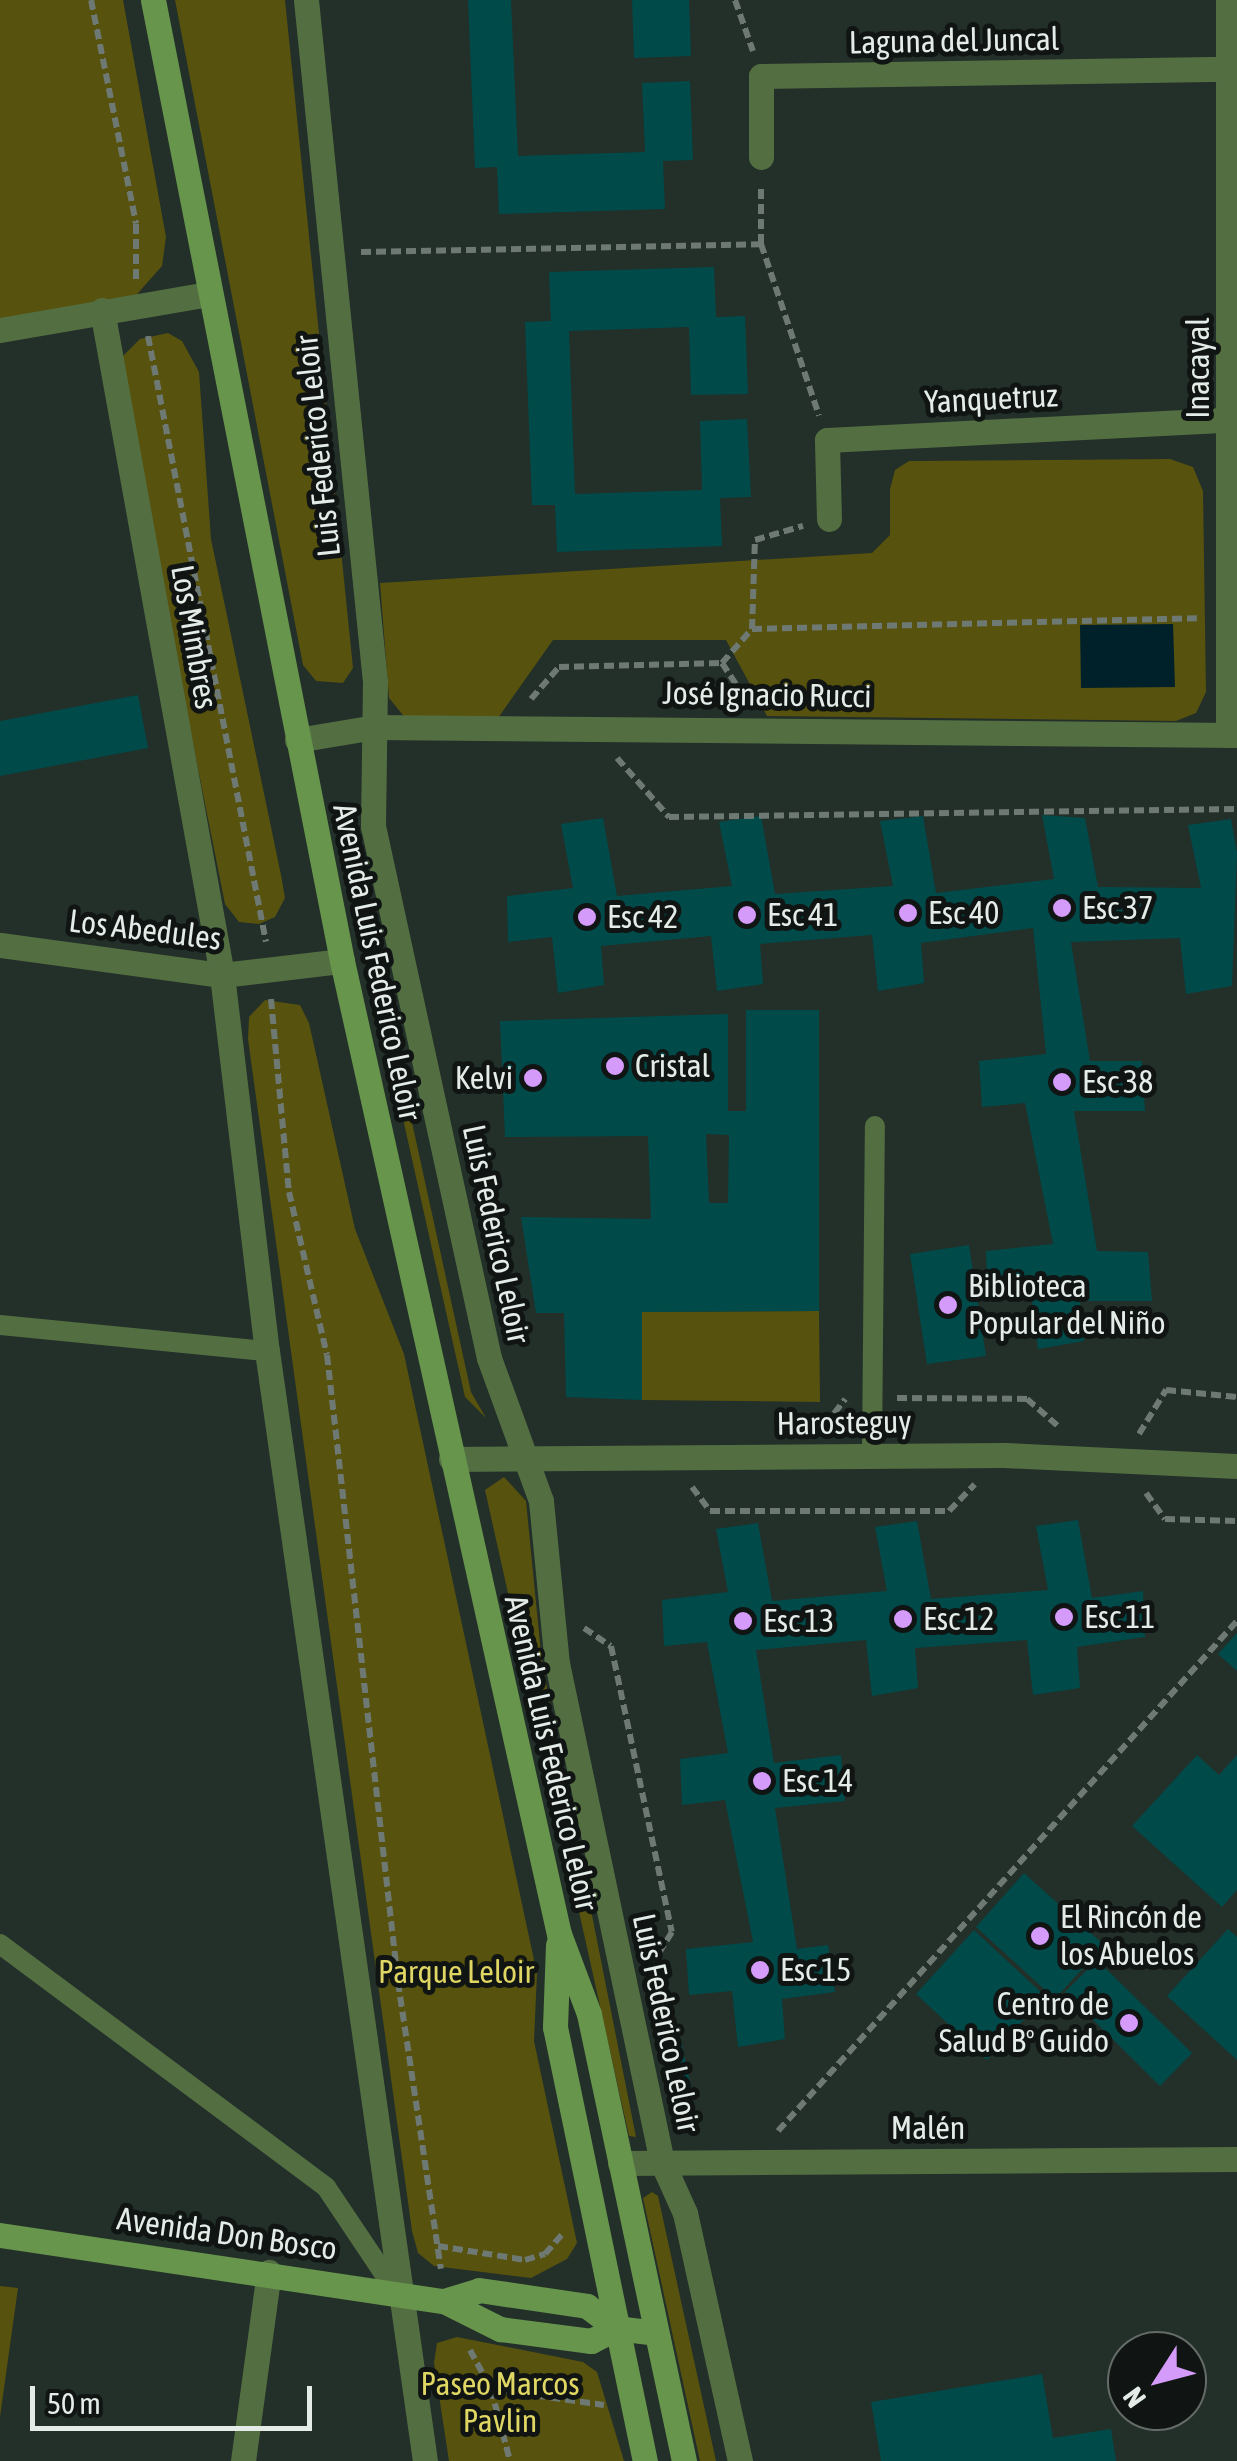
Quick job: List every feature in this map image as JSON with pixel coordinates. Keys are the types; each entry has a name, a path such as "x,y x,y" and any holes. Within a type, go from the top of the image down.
{"main road":[{"name":"Avenida Luis Federico Leloir","path":"153,0 342,961 559,1934 589,2014 684,2461"},
{"name":"Avenida Luis Federico Leloir","path":"559,1934 555,2027 645,2461"},
{"name":"Avenida Don Bosco","path":"0,2236 270,2272 444,2301 500,2329 592,2342 616,2328"},
{"name":"Avenida Don Bosco","path":"444,2301 479,2290 587,2306 616,2328 656,2333"}],"street":[{"name":"Luis Federico Leloir","path":"306,0 375,727 373,826 490,1358 540,1501 557,1663 662,2162 685,2212 740,2461"},
{"name":"Inacayal","path":"1228,0 1234,419 1228,617 1233,734"},
{"name":"Laguna del Juncal","path":"761,76 1228,69"},
{"path":"761,76 761,157"},
{"path":"0,330 209,294"},
{"name":"Los Mimbres","path":"102,310 222,975"},
{"name":"Yanquetruz","path":"827,440 1234,419"},
{"path":"827,440 828,520"},
{"name":"José Ignacio Rucci","path":"297,740 375,727 764,727 1233,734"},
{"name":"Los Abedules","path":"0,945 222,975 342,961"},
{"path":"222,975 267,1351 424,2461"},
{"name":"Harosteguy","path":"451,1459 1004,1454 1112,1456 1237,1466"},
{"name":"Malén","path":"620,2164 1237,2159"},
{"path":"243,2461 270,2272"}],"lane":[{"path":"872,1455 875,1126"},
{"path":"0,1325 267,1351"},
{"path":"0,1944 326,2187 398,2293"}],"path":[{"path":"90,0 136,224 142,306 269,970 289,1192 327,1355 398,1982 444,2301 491,2389 510,2461"},
{"path":"735,0 761,76"},
{"path":"761,157 761,244 827,440"},
{"path":"330,252 761,244"},
{"path":"507,727 559,666 722,662 752,630 755,540 828,520"},
{"path":"752,630 1228,617"},
{"path":"722,662 764,727"},
{"path":"590,727 669,817 1237,809"},
{"path":"1112,1456 1166,1390 1237,1397"},
{"path":"799,1456 846,1398 1028,1399 1112,1456 1165,1519 1237,1522"},
{"path":"669,1456 710,1512 949,1511 1004,1454"},
{"path":"554,1609 611,1646 672,1932 628,2003"},
{"path":"750,2162 1237,1621"},
{"path":"438,2246 526,2260 562,2237 560,2210"}],"green space":[{"path":"0,0 123,0 166,237 162,266 131,301 0,330"},
{"path":"175,0 285,0 353,668 343,683 316,681 303,665"},
{"path":"168,333 182,341 199,372 211,539 285,898 275,917 259,924 239,922 225,904 117,362 140,339"},
{"path":"1170,459 1193,467 1203,491 1206,692 1196,713 1176,721 767,716 726,640 553,640 493,725 411,725 389,698 380,583 872,553 890,535 890,489 895,470 909,461"},
{"path":"355,816 355,862 471,1392 486,1418 465,1397 344,854"},
{"name":"Parque Leloir","path":"265,1000 300,1005 309,1023 355,1229 404,1354 537,1974 534,2041 577,2243 567,2259 531,2278 434,2266 418,2253 412,2231 248,1039 249,1017"},
{"path":"819,1311 820,1402 642,1400 642,1312"},
{"path":"504,1477 526,1501 542,1663 636,2137 629,2136 485,1490"},
{"path":"652,2192 658,2196 716,2461 700,2461 643,2198"},
{"path":"0,2286 18,2288 0,2417"},
{"name":"Paseo Marcos Pavlin","path":"457,2337 583,2362 597,2372 624,2461 449,2461 434,2363 437,2343"}],"water":[{"path":"1173,624 1175,687 1081,688 1080,625"}],"building":[{"path":"468,0 511,0 518,156 645,152 642,83 690,81 693,160 663,161 665,209 499,214 497,167 475,168"},
{"path":"632,0 689,0 691,56 634,58"},
{"path":"714,267 716,317 745,316 748,394 691,395 689,327 569,331 575,494 702,490 700,421 747,419 751,497 720,498 722,546 557,552 555,505 532,505 525,322 551,321 549,272"},
{"path":"138,695 148,748 0,776 0,721"},
{"path":"1042,815 1085,818 1098,887 1201,888 1188,825 1231,819 1237,853 1232,986 1186,994 1180,938 1071,942 1090,1061 1142,1061 1145,1111 1074,1111 1097,1251 1148,1252 1152,1301 1080,1301 1084,1341 1038,1349 1031,1293 988,1297 986,1251 1053,1244 1025,1103 982,1107 979,1061 1046,1054 1033,928 921,943 924,983 878,991 872,935 760,944 763,984 717,991 711,936 601,946 604,985 558,993 552,937 508,942 507,896 573,888 561,824 603,818 617,896 732,886 719,822 761,816 775,894 893,886 880,821 923,816 936,893 1054,879"},
{"path":"746,1010 819,1010 819,1311 642,1312 642,1400 566,1397 564,1313 536,1313 521,1217 651,1219 648,1136 505,1137 500,1021 728,1014 728,1111 746,1111","holes":["706,1134 729,1135 728,1203 709,1203"]},
{"name":"Biblioteca Popular del Niño","path":"969,1245 986,1356 927,1364 910,1254"},
{"path":"1078,1520 1092,1598 1143,1591 1145,1637 1077,1647 1080,1688 1033,1695 1027,1640 915,1648 918,1688 872,1696 866,1640 756,1650 774,1763 841,1755 845,1801 775,1808 797,1949 828,1945 835,1992 782,1999 785,2039 738,2047 732,1991 689,1995 686,1949 753,1942 725,1800 682,1805 680,1759 728,1753 707,1642 664,1646 662,1600 728,1592 716,1529 758,1523 772,1601 887,1591 875,1527 917,1521 931,1599 1048,1590 1036,1526"},
{"path":"1237,1633 1237,1671 1218,1654"},
{"path":"1197,1755 1219,1775 1237,1755 1237,1890 1222,1907 1132,1826"},
{"name":"El Rincón de los Abuelos","path":"1024,1873 1104,1945 1055,1999 976,1927"},
{"path":"1228,1929 1237,1937 1237,2060 1167,1996"},
{"path":"974,1930 1045,1996 987,2060 916,1994"},
{"name":"Centro de Salud B° Guido","path":"1097,1960 1192,2053 1160,2086 1065,1992"},
{"path":"681,2041 694,2100 673,2105 660,2045"},
{"path":"1042,2374 1053,2438 1111,2431 1116,2461 881,2461 871,2402"}],"place":[{"name":"Esc 37","path":"1062,908"},
{"name":"Esc 40","path":"908,913"},
{"name":"Esc 41","path":"747,915"},
{"name":"Esc 42","path":"587,917"},
{"name":"Cristal","path":"615,1066"},
{"name":"Kelvi","path":"533,1078"},
{"name":"Esc 38","path":"1062,1082"},
{"name":"Biblioteca Popular del Niño","path":"948,1305"},
{"name":"Esc 11","path":"1064,1617"},
{"name":"Esc 12","path":"903,1619"},
{"name":"Esc 13","path":"743,1621"},
{"name":"Esc 14","path":"762,1781"},
{"name":"El Rincón de los Abuelos","path":"1040,1936"},
{"name":"Esc 15","path":"760,1970"},
{"name":"Centro de Salud B° Guido","path":"1129,2023"}]}
